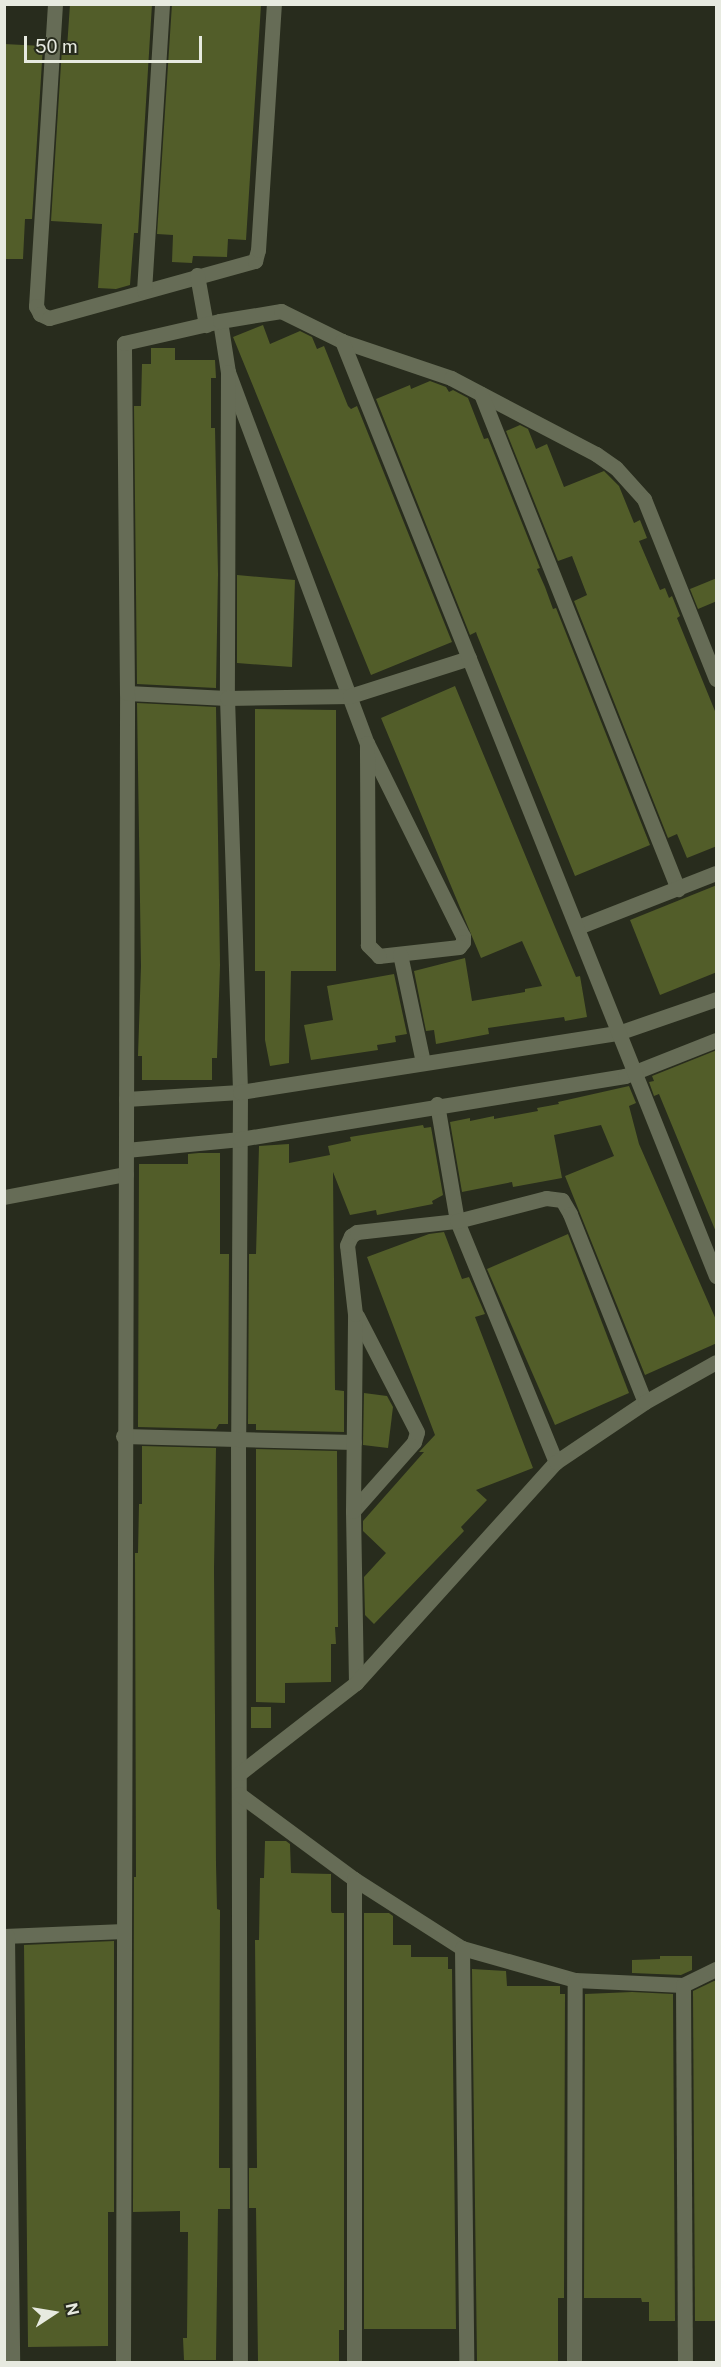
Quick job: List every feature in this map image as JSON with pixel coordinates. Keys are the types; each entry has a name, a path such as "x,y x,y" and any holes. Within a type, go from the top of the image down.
{"street":[{"path":"55,4 36,306 40,314 49,318 197,276 249,265 255,261 258,250 274,4"},
{"path":"144,291 162,4"},
{"path":"197,276 228,372 367,743 463,936 463,942 459,946 379,956 369,945 367,743"},
{"path":"123,2362 123,1436 127,693 123,346 127,342 210,319 281,311 342,341 451,378 596,454 616,468 644,499 717,679"},
{"path":"342,341 717,1276"},
{"path":"228,372 227,698 240,1092 238,1439 240,2362"},
{"path":"481,394 678,889"},
{"path":"127,693 227,698 350,696 469,658"},
{"path":"578,927 717,873"},
{"path":"400,954 423,1062"},
{"path":"126,1099 240,1092 618,1033 717,999"},
{"path":"126,1150 240,1138 635,1073 717,1040"},
{"path":"437,1104 457,1221 556,1462"},
{"path":"4,1197 126,1174"},
{"path":"356,1683 353,1511 355,1314 347,1245 351,1236 357,1232 457,1221 546,1198 562,1200 570,1214 645,1401"},
{"path":"353,1511 414,1442 417,1432 355,1314"},
{"path":"240,1773 356,1683 556,1462 645,1401 717,1362"},
{"path":"123,1436 354,1442"},
{"path":"240,1794 354,1879 462,1948 575,1980 683,1985 717,1969"},
{"path":"354,1879 354,2362"},
{"path":"12,2362 6,1936 124,1931"},
{"path":"462,1948 466,2362"},
{"path":"574,2362 575,1980"},
{"path":"683,1985 685,2362"}],"building":[{"path":"70,4 152,4 138,233 134,233 130,285 116,289 98,288 102,224 51,221 62,48 67,48"},
{"path":"172,4 261,5 246,240 228,239 227,257 193,256 192,263 172,262 173,235 157,234"},
{"path":"4,44 43,46 32,219 25,219 23,259 4,259"},
{"path":"263,325 270,344 300,331 312,337 317,349 324,346 348,406 351,409 357,406 452,642 371,675 233,337"},
{"path":"151,348 175,348 175,360 215,360 216,378 211,378 211,428 215,428 218,574 216,688 137,684 134,406 141,406 142,364 151,364"},
{"path":"430,381 446,387 449,392 453,390 468,398 484,439 488,438 540,568 537,569 553,609 556,608 650,845 575,876 476,632 470,635 376,399 410,385 411,389"},
{"path":"520,425 528,429 536,449 547,444 564,487 604,471 619,486 634,523 640,520 647,538 639,541 660,590 665,588 669,598 672,596 680,616 677,618 717,716 717,846 687,858 677,834 668,838 574,601 587,595 572,556 558,561 506,431"},
{"path":"237,575 295,580 292,667 237,663"},
{"path":"717,578 717,601 698,609 690,589"},
{"path":"455,686 576,977 580,976 587,1017 565,1021 564,1017 488,1028 489,1034 436,1044 434,1030 426,1031 414,971 465,958 472,1001 525,992 525,989 542,986 522,941 481,958 381,718"},
{"path":"137,703 216,707 220,965 217,1058 212,1058 212,1080 142,1080 142,1056 138,1056 141,966"},
{"path":"255,709 336,710 336,971 291,971 289,1063 270,1066 265,1040 265,971 255,971"},
{"path":"717,885 717,972 660,995 630,920"},
{"path":"394,974 407,1034 395,1036 396,1042 377,1045 378,1050 311,1060 304,1025 333,1020 327,986"},
{"path":"717,1050 716,1232 659,1094 654,1096 649,1082 654,1081 652,1076"},
{"path":"629,1086 636,1103 629,1106 639,1144 717,1322 717,1343 645,1375 565,1176 614,1156 601,1125 554,1135 562,1178 513,1187 512,1182 462,1192 450,1122 494,1116 494,1119 538,1111 537,1108 559,1104 558,1102"},
{"path":"423,1125 424,1128 431,1127 443,1195 432,1201 433,1204 377,1215 376,1210 350,1215 333,1172 335,1390 344,1391 344,1432 256,1430 256,1424 248,1424 249,1254 256,1254 259,1146 289,1144 289,1163 330,1155 328,1146 351,1141 350,1137"},
{"path":"220,1153 220,1254 229,1254 228,1424 219,1424 216,1429 138,1427 139,1164 188,1164 188,1154"},
{"path":"444,1232 462,1279 469,1277 485,1314 475,1317 533,1468 476,1490 487,1500 461,1527 464,1531 374,1624 365,1615 364,1577 386,1553 363,1531 363,1521 424,1452 419,1452 435,1435 367,1257 429,1234"},
{"path":"568,1234 629,1393 555,1425 487,1269"},
{"path":"364,1393 387,1396 393,1407 388,1448 363,1445"},
{"path":"142,1446 216,1448 214,1569 216,1864 217,1909 220,1910 219,2168 230,2168 230,2209 218,2209 216,2360 184,2360 183,2338 187,2338 188,2232 180,2232 180,2211 133,2212 134,1877 136,1877 135,1553 138,1553 139,1504 142,1504"},
{"path":"256,1449 337,1451 338,1627 335,1627 336,1644 331,1644 331,1682 285,1683 285,1703 256,1702"},
{"path":"251,1707 271,1707 271,1728 251,1728"},
{"path":"265,1841 286,1841 290,1844 291,1873 331,1874 331,1911 332,1913 344,1913 344,2330 339,2330 339,2362 258,2362 256,2208 249,2208 249,2168 257,2168 255,1940 259,1940 260,1878 264,1878"},
{"path":"364,1913 389,1913 393,1916 393,1945 411,1945 411,1957 448,1957 448,1969 452,1969 456,2329 364,2329"},
{"path":"114,1941 114,2212 108,2212 108,2346 28,2347 24,1945"},
{"path":"660,1956 692,1956 692,1970 681,1975 632,1973 632,1960 660,1959"},
{"path":"472,1969 506,1971 507,1986 560,1986 560,1994 565,1994 564,2298 558,2298 558,2362 477,2362"},
{"path":"717,1981 717,2321 695,2321 693,1991"},
{"path":"632,1992 673,1994 675,2321 649,2321 649,2302 642,2302 641,2298 584,2298 585,1994"}]}
